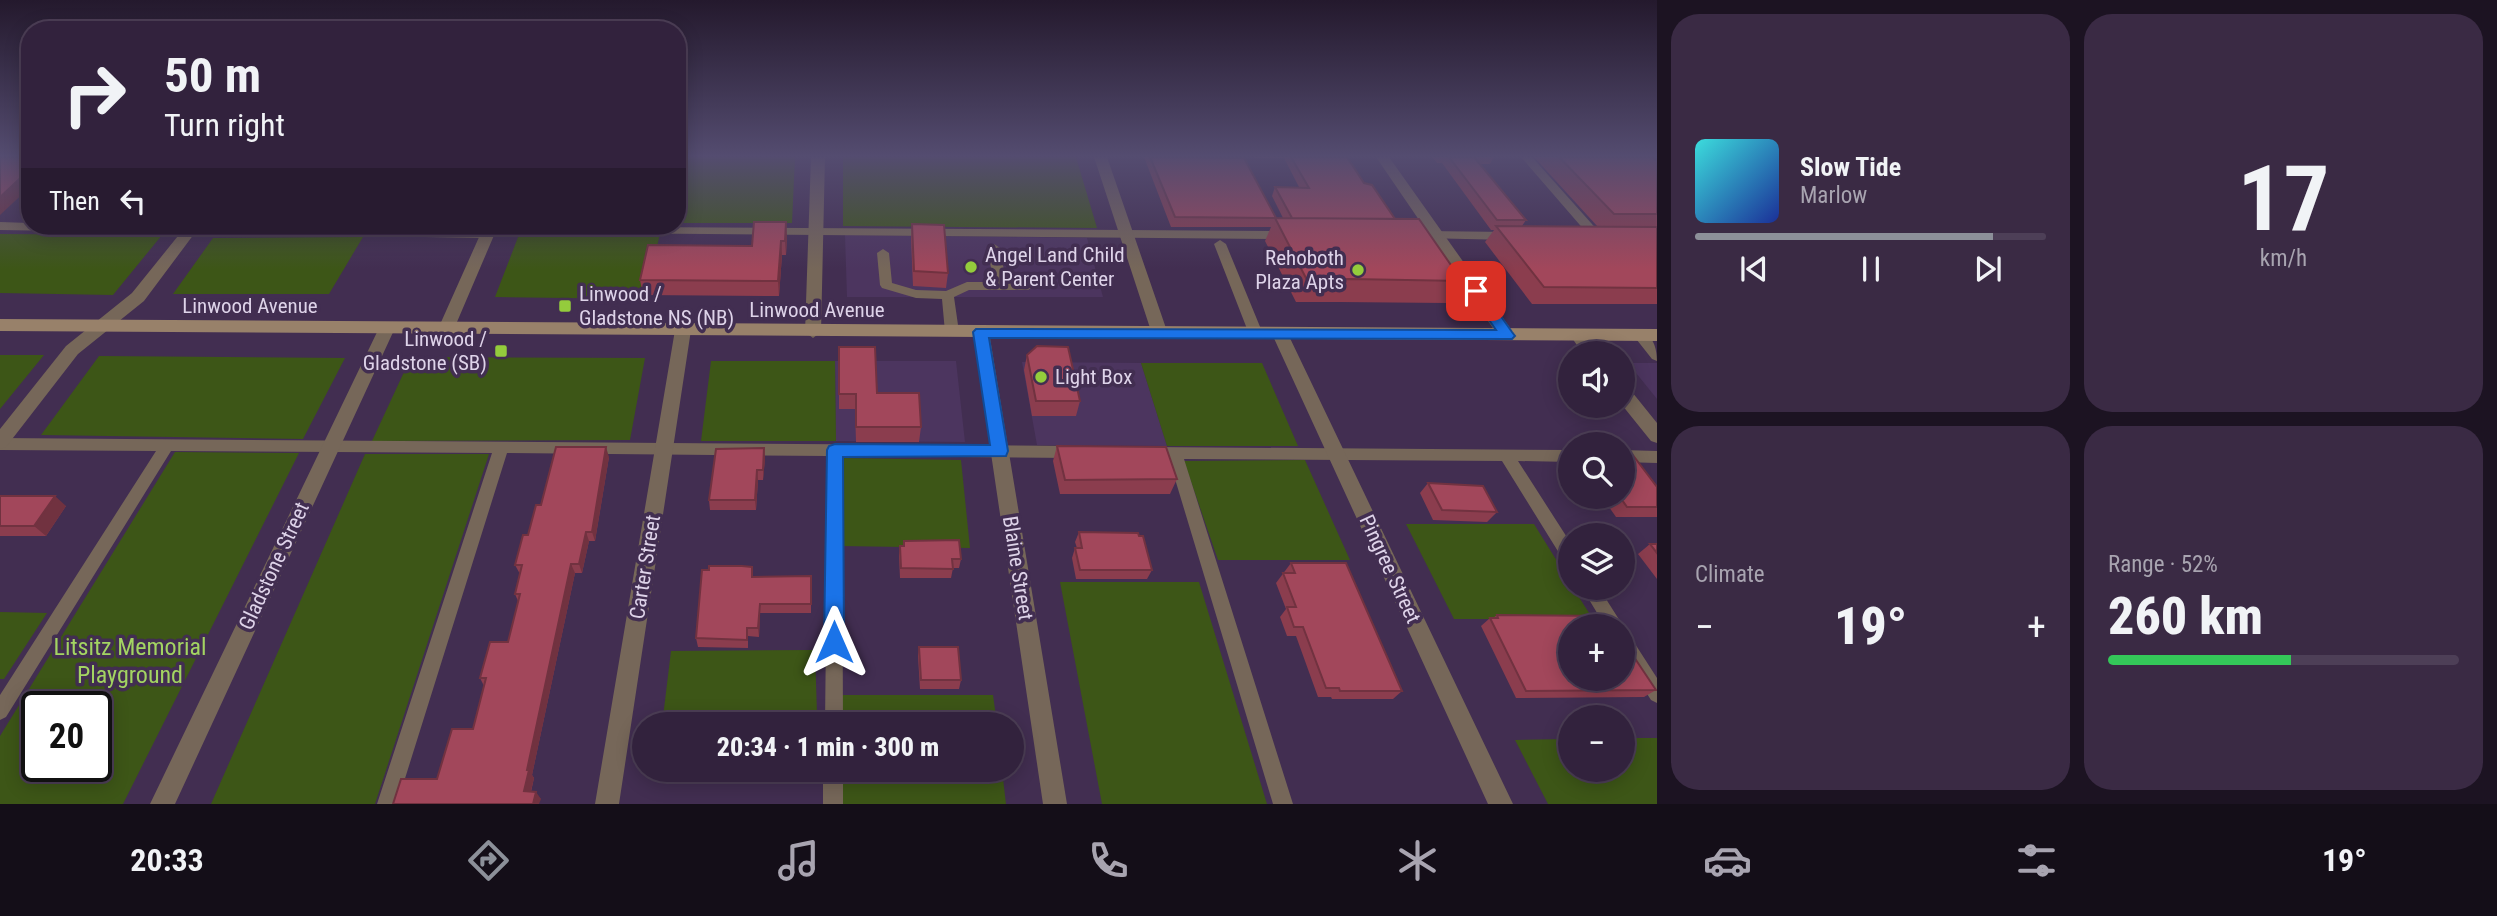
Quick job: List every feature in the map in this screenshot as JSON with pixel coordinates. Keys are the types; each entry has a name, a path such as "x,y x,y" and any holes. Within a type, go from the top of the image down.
{"street":[{"path":"813,332 817,195"},
{"path":"1113,195 1160,334"},
{"path":"1408,195 1507,336"},
{"path":"0,443 72,350 138,297 187,235"},
{"path":"446,329 487,235"},
{"name":"Linwood Avenue","path":"0,325 1649,335"},
{"name":"Gladstone Street","path":"162,804 387,328"},
{"name":"Carter Street","path":"607,804 683,330"},
{"name":"Blaine Street","path":"981,332 1055,804"},
{"name":"Pingree Street","path":"1280,334 1501,804"},
{"path":"1578,335 1582,341"},
{"path":"1635,408 1657,436"}],"lane":[{"path":"1559,195 1596,236"},
{"path":"0,226 21,226"},
{"path":"686,228 1126,234 1286,231"},
{"path":"1411,235 1519,236"},
{"path":"1220,244 1256,334"},
{"path":"994,248 1000,285"},
{"path":"883,253 886,285 916,294 948,295 967,286 1028,286"},
{"path":"948,295 953,332"},
{"path":"1649,335 1657,356"},
{"path":"0,443 1094,452"},
{"path":"0,711 167,445"},
{"path":"387,804 501,447"},
{"path":"834,712 835,450"},
{"path":"1135,453 1558,456"},
{"path":"1175,453 1283,804"},
{"path":"1506,455 1558,537"},
{"path":"1635,456 1657,457"},
{"path":"1635,659 1657,694"},
{"path":"833,782 833,804"}],"shaded area":[{"name":"Angel Land Child & Parent Center","path":"845,235 1087,238 1103,297 847,297"},
{"path":"835,361 956,361 965,442 836,441"},
{"path":"1022,362 1141,363 1167,446 1037,445"},
{"path":"1635,363 1657,363 1657,399 1635,372"}],"green space":[{"path":"686,195 793,195 792,223 686,223"},
{"path":"843,195 1087,195 1097,228 843,226"},
{"path":"0,234 162,235 113,295 0,293"},
{"path":"519,235 660,235 646,299 495,297"},
{"path":"363,237 329,294 173,294 213,238"},
{"path":"0,355 44,355 0,409"},
{"path":"99,356 345,358 303,439 41,435"},
{"path":"411,357 645,358 630,440 372,441"},
{"path":"711,361 835,361 836,441 701,441"},
{"path":"1141,363 1262,363 1298,446 1167,446"},
{"name":"Litsitz Memorial Playground","path":"175,452 299,453 123,804 0,804 0,736 21,702 21,782 112,782 112,691 28,691"},
{"path":"365,454 489,454 375,804 211,804"},
{"path":"840,458 961,460 970,548 839,546"},
{"path":"1305,460 1350,560 1218,560 1184,461"},
{"path":"1406,524 1534,524 1558,563 1558,600 1581,600 1590,614 1558,614 1558,619 1454,619"},
{"path":"1060,582 1199,582 1267,804 1102,804"},
{"path":"0,612 47,613 4,679 0,679"},
{"path":"815,650 817,712 664,712 671,651"},
{"path":"841,695 993,695 995,712 841,712"},
{"path":"1635,738 1657,738 1657,804 1548,804 1515,740 1558,739 1558,782 1635,782"},
{"path":"841,782 1003,782 1006,804 841,804"}],"building":[{"path":"1166,195 1263,195 1276,218 1175,217"},
{"path":"1279,195 1378,195 1395,219 1292,218"},
{"path":"1478,195 1505,195 1526,220 1497,220"},
{"path":"1595,195 1657,195 1657,214 1614,214"},
{"path":"1275,218 1419,219 1462,281 1307,280"},
{"path":"754,222 786,222 785,241 781,241 778,281 640,280 648,245 752,246"},
{"path":"912,224 944,225 948,273 914,271"},
{"path":"1496,226 1657,227 1657,288 1544,287"},
{"path":"1037,346 1068,347 1080,401 1036,401 1027,355"},
{"path":"839,347 875,347 877,393 919,393 921,427 856,427 856,394 839,394"},
{"path":"1057,446 1166,447 1177,479 1065,480"},
{"path":"556,447 606,447 592,532 586,532 579,564 571,564 527,770 524,791 536,792 533,804 393,804 401,779 437,779 452,729 473,729 486,678 480,678 490,642 508,642 520,594 515,594 522,565 515,565 523,535 528,535 536,505 541,505"},
{"path":"764,448 763,470 757,470 755,500 709,500 716,449"},
{"path":"1635,458 1657,487 1657,507 1635,507"},
{"path":"1428,483 1483,486 1497,512 1442,510"},
{"path":"0,496 55,496 34,526 0,526"},
{"path":"1079,532 1138,533 1143,536 1152,570 1080,570 1075,548 1082,548"},
{"path":"959,540 961,559 952,559 953,569 901,568 900,546 904,546 904,541"},
{"path":"1650,544 1657,544 1657,553"},
{"path":"1291,563 1346,563 1402,691 1340,691 1339,688 1326,688 1303,627 1294,627 1287,607 1296,607 1283,573 1295,573"},
{"path":"709,566 752,567 752,577 811,576 811,604 760,604 758,628 747,628 747,640 696,638 702,570 709,570"},
{"path":"1497,615 1558,616 1558,691 1526,691 1490,618 1498,618"},
{"path":"919,647 958,647 961,680 921,680"},
{"path":"1635,658 1656,690 1635,690"}],"place":[{"name":"Angel Land Child & Parent Center","path":"971,267"},
{"name":"Rehoboth Plaza Apts","path":"1358,270"},
{"name":"Linwood / Gladstone NS (NB)","path":"565,306"},
{"name":"Linwood / Gladstone (SB)","path":"501,351"},
{"name":"Light Box","path":"1041,377"}],"route":[{"path":"834,642 835,450 1000,451 981,332 1507,336 1476,291"}]}
